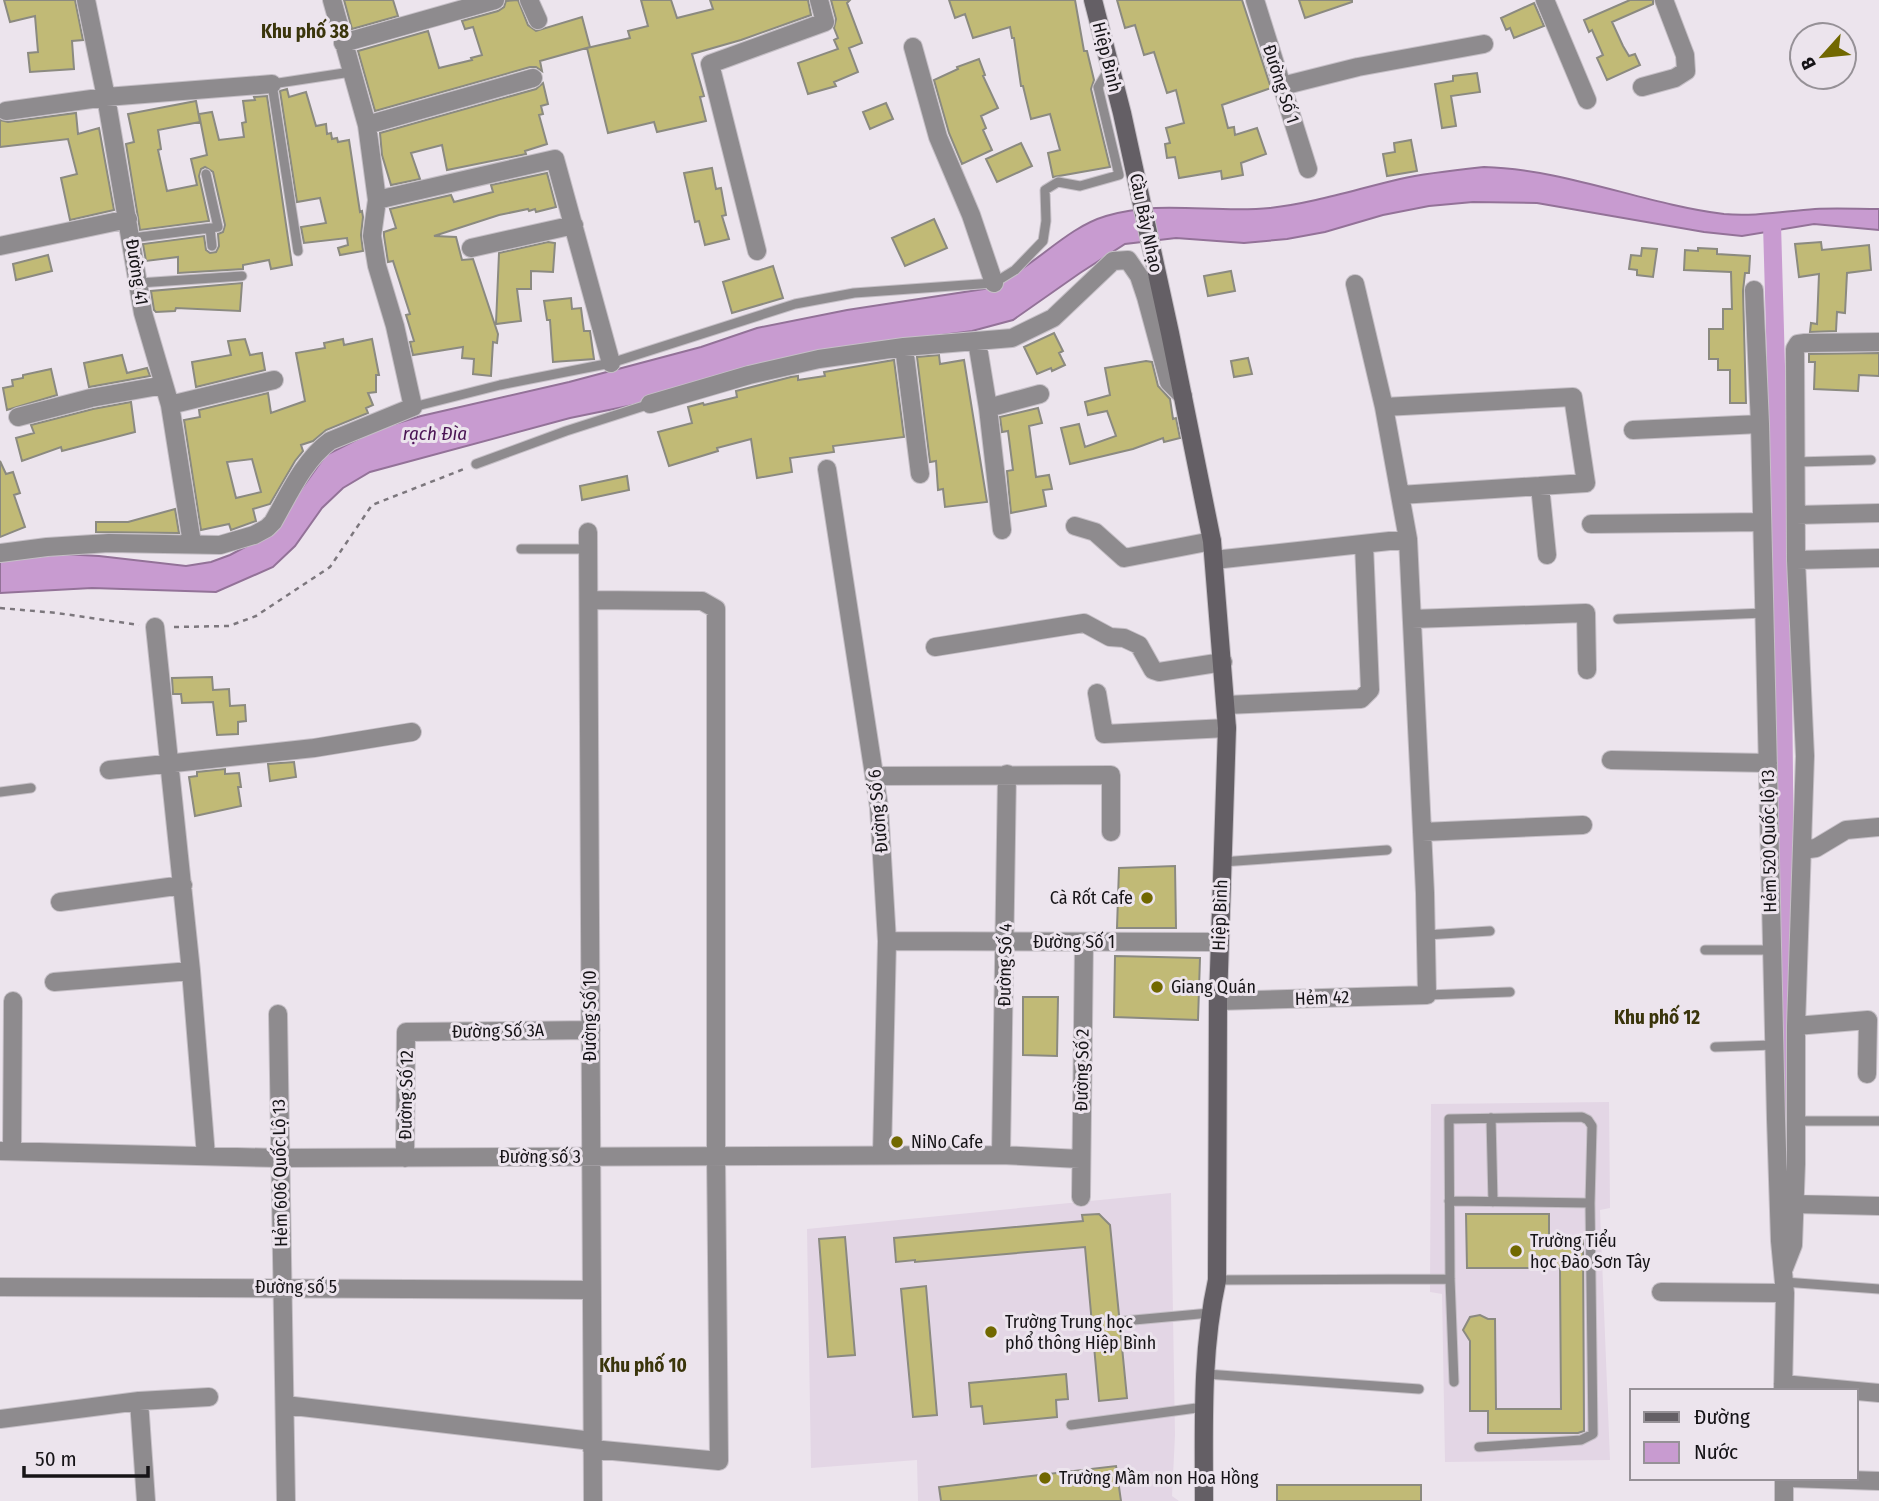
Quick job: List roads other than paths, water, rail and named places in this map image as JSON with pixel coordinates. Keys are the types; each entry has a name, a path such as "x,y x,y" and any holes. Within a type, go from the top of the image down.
{"main road":[{"name":"Hiệp Bình","path":"1093,0 1122,113"},
{"name":"Cầu Bảy Nhạo","path":"1122,113 1170,332"},
{"name":"Hiệp Bình","path":"1170,332 1212,541 1227,705 1217,1001 1217,1280 1210,1313 1204,1406 1204,1501"}],"street":[{"name":"Đường 41","path":"86,0 132,238 143,313 170,405 192,543"},
{"path":"0,553 109,543 220,545 254,535 267,528 318,449 330,441 413,407 395,326 377,266 372,236 377,200 367,125 332,0"},
{"path":"343,43 495,0"},
{"path":"529,0 538,20"},
{"path":"757,251 710,64 825,22 819,0"},
{"name":"Đường Số 1","path":"1255,0 1308,169"},
{"path":"1545,0 1587,100"},
{"path":"1642,87 1675,78 1686,71 1685,55 1664,0"},
{"path":"1282,86 1358,67 1484,44"},
{"path":"913,47 937,137 971,215 994,283"},
{"path":"367,125 533,78"},
{"path":"6,111 106,97 272,84"},
{"path":"377,200 555,159 611,363"},
{"path":"0,246 128,219"},
{"path":"471,248 574,226"},
{"path":"650,404 820,359 904,347 1013,338 1053,318 1113,261 1128,260 1139,276 1169,382 1184,396"},
{"path":"1355,284 1384,407 1408,539 1427,995"},
{"name":"Hẻm 520 Quốc lộ 13","path":"1754,290 1760,424 1774,1045 1780,1241 1784,1282 1783,1387"},
{"path":"977,341 988,408 1002,530"},
{"path":"1661,1292 1784,1282 1793,1245 1796,1026 1805,756 1796,560 1795,349 1798,344 1879,342"},
{"path":"904,347 920,474"},
{"path":"170,405 274,380"},
{"path":"18,417 91,398 164,385"},
{"path":"988,408 1040,394"},
{"path":"1384,407 1573,397 1586,483 1400,495"},
{"path":"1633,430 1760,424"},
{"name":"Đường Số 6","path":"827,469 875,776 887,941 881,1155"},
{"path":"1540,486 1547,555"},
{"path":"1796,515 1879,513"},
{"path":"1591,524 1762,522"},
{"path":"1075,526 1095,532 1124,558 1212,541"},
{"path":"1214,560 1408,539"},
{"name":"Đường Số 10","path":"588,540 593,1501"},
{"path":"1227,705 1361,699 1368,694 1370,690 1364,544"},
{"path":"1796,560 1879,558"},
{"path":"285,1405 719,1461 716,609 702,601 589,600"},
{"path":"1412,619 1586,613 1587,670"},
{"path":"935,647 1084,623 1110,638 1124,638 1139,645 1153,670 1159,672 1223,662"},
{"path":"155,627 183,885 206,1156"},
{"path":"1097,693 1104,734 1227,728"},
{"path":"109,770 314,748 412,733"},
{"path":"1611,760 1768,763"},
{"name":"Đường Số 4","path":"1001,1155 1007,774"},
{"path":"875,776 1111,775 1111,832"},
{"path":"1422,832 1583,825"},
{"path":"1801,850 1816,848 1846,830 1879,827"},
{"path":"60,902 183,885"},
{"name":"Đường Số 1","path":"887,941 1219,942"},
{"name":"Đường Số 2","path":"1081,1197 1084,942"},
{"path":"54,982 191,971"},
{"name":"Hẻm 42","path":"1217,1001 1427,995"},
{"path":"6,1151 13,1001"},
{"name":"Hẻm 606 Quốc Lộ 13","path":"278,1014 286,1501"},
{"path":"1796,1026 1868,1020 1867,1074"},
{"name":"Đường Số 3A","path":"406,1032 590,1030"},
{"name":"Đường Số 12","path":"405,1158 406,1032"},
{"name":"Đường số 3","path":"6,1151 279,1158 1001,1155 1080,1159"},
{"path":"1794,1205 1879,1206"},
{"name":"Đường số 5","path":"0,1287 591,1290"},
{"path":"1783,1387 1815,1389"},
{"path":"1858,1392 1879,1393"},
{"path":"0,1419 139,1401 209,1398"},
{"path":"139,1401 146,1501"},
{"path":"1784,1501 1786,1480"},
{"path":"1848,1480 1879,1481"}],"lane":[{"path":"413,407 500,385 611,363 795,303 822,297 921,286 994,283 1015,270 1043,241 1046,221 1045,190 1058,182 1080,186 1119,175 1098,87 1110,67"},
{"path":"298,251 272,84 351,72"},
{"path":"132,238 218,227 206,174"},
{"path":"210,228 212,246"},
{"path":"139,283 242,275"},
{"path":"475,464 650,404"},
{"path":"1796,462 1871,460"},
{"path":"521,549 588,540"},
{"path":"1618,619 1764,612"},
{"path":"0,792 31,788"},
{"path":"1222,862 1387,850"},
{"path":"1426,935 1490,931"},
{"path":"1705,950 1772,950"},
{"path":"1427,995 1510,992"},
{"path":"1715,1047 1774,1045"},
{"path":"1454,1382 1449,1119 1574,1116 1588,1119 1592,1126 1590,1203 1593,1434 1581,1440 1479,1447"},
{"path":"1491,1118 1493,1202"},
{"path":"1796,1121 1879,1121"},
{"path":"1450,1201 1590,1203"},
{"path":"1217,1280 1450,1279"},
{"path":"1784,1282 1879,1289"},
{"path":"1123,1321 1210,1313"},
{"path":"1206,1374 1419,1389"},
{"path":"1071,1425 1204,1406"}],"water":[{"name":"rạch Đìa","path":"1484,167 1544,174 1664,203 1724,214 1879,209 1879,230 1814,224 1742,236 1537,203 1473,202 1429,206 1383,215 1325,232 1287,239 1244,243 1176,238 1125,244 1013,320 972,331 845,348 370,472 343,488 322,508 295,546 273,567 216,592 92,588 0,593 0,561 62,554 186,566 211,562 253,543 282,516 326,455 378,429 701,347 757,328 847,310 984,289 1016,273 1090,222 1106,216 1147,208 1249,209 1286,206 1410,177"}],"waterway":[{"path":"1772,224 1782,580 1788,1173"}],"place":[{"name":"Cà Rốt Cafe","path":"1147,898"},
{"name":"Giang Quán","path":"1157,987"},
{"name":"NiNo Cafe","path":"897,1142"},
{"name":"Trường Tiểu học Đào Sơn Tây","path":"1516,1251"},
{"name":"Trường Trung học phổ thông Hiệp Bình","path":"991,1332"},
{"name":"Trường Mầm non Hoa Hồng","path":"1045,1478"}],"district":[{"name":"Khu phố 38","path":"305,31"},
{"name":"Khu phố 12","path":"1657,1017"},
{"name":"Khu phố 10","path":"643,1365"}]}
